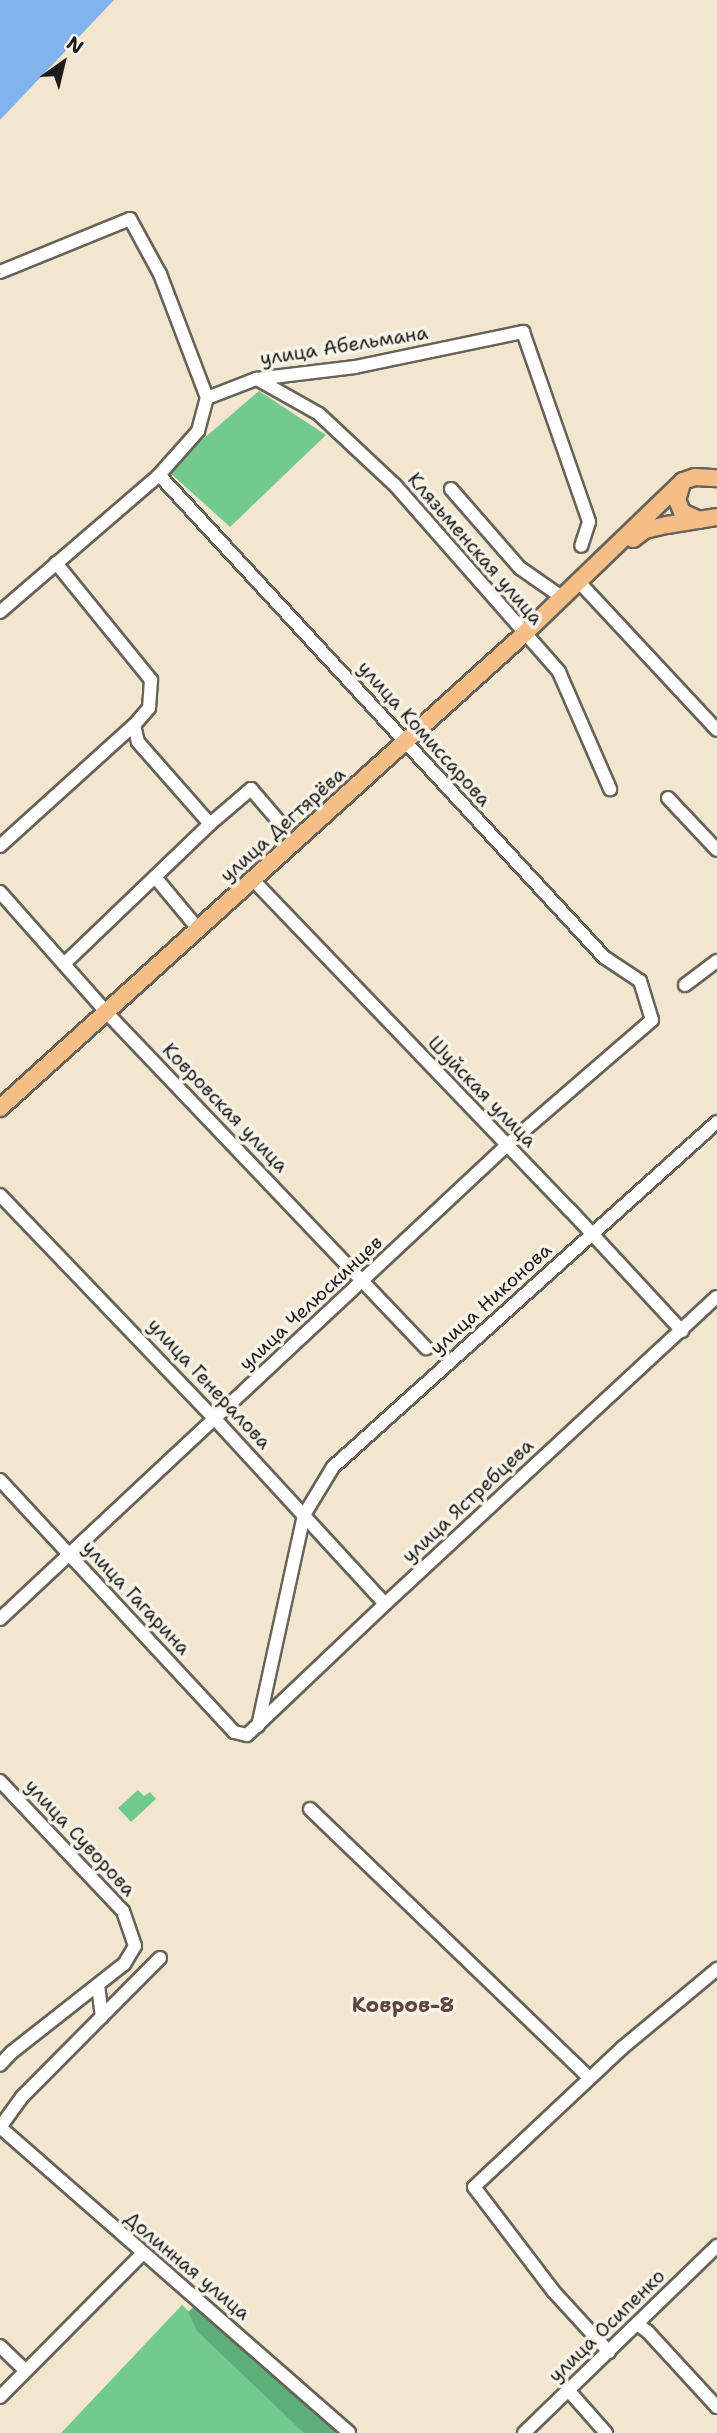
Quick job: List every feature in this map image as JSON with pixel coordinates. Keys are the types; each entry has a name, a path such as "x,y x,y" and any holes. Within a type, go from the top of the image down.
{"main road":[{"path":"592,570 684,481 695,477 717,478"},
{"path":"684,481 678,490 677,500 682,512 699,520"},
{"path":"592,570 645,530 717,517"},
{"name":"улица Дегтярёва","path":"0,1108 254,881 592,570"}],"street":[{"path":"0,272 130,219 160,274 207,398 198,431 159,475 0,612"},
{"name":"улица Абельмана","path":"207,398 256,379 355,367 523,332 589,522 581,546"},
{"name":"Клязьменская улица","path":"256,379 319,414 395,485 523,635 559,672 610,789"},
{"name":"улица Комиссарова","path":"159,475 604,957 640,981 652,1020"},
{"path":"451,489 520,569 563,598"},
{"path":"0,846 149,708 151,680 56,563"},
{"path":"579,582 717,730"},
{"path":"134,724 138,742 210,824"},
{"path":"64,964 210,824 251,789 281,823"},
{"path":"668,798 717,850"},
{"path":"155,877 199,930"},
{"name":"Шуйская улица","path":"254,881 593,1234 681,1331"},
{"name":"Ковровская улица","path":"0,892 107,1013 426,1348"},
{"path":"685,985 717,961"},
{"name":"улица Челюскинцев","path":"0,1619 506,1146 652,1020"},
{"name":"улица Никонова","path":"258,1726 304,1515 333,1467 717,1122"},
{"name":"улица Генералова","path":"0,1195 215,1419 385,1604"},
{"name":"улица Ястребцева","path":"247,1735 717,1297"},
{"name":"улица Гагарина","path":"0,1480 234,1732 247,1735"},
{"name":"улица Суворова","path":"0,1782 110,1896 129,1922 135,1946 124,1964 98,1985"},
{"path":"310,1809 590,2078"},
{"path":"0,2127 22,2097 160,1958"},
{"path":"609,2352 554,2292 474,2187 590,2078 717,1969"},
{"path":"98,1985 102,2017"},
{"path":"0,2065 10,2053 98,1985"},
{"name":"Долинная улица","path":"0,2127 142,2253 283,2372 349,2433"},
{"name":"улица Осипенко","path":"524,2433 715,2252"},
{"path":"0,2397 142,2253"},
{"path":"637,2325 648,2332 717,2407"},
{"path":"0,2346 26,2370"},
{"path":"569,2391 606,2433"}],"green space":[{"path":"259,391 326,435 230,527 167,470"},
{"path":"138,1790 144,1796 150,1792 156,1799 131,1822 118,1808"},
{"path":"182,2305 319,2433 61,2433"},
{"path":"196,2305 338,2433 304,2433 197,2331 188,2312"}],"water":[{"path":"0,0 114,0 0,120"}],"district":[{"name":"Ковров-8","path":"403,2005"}]}
